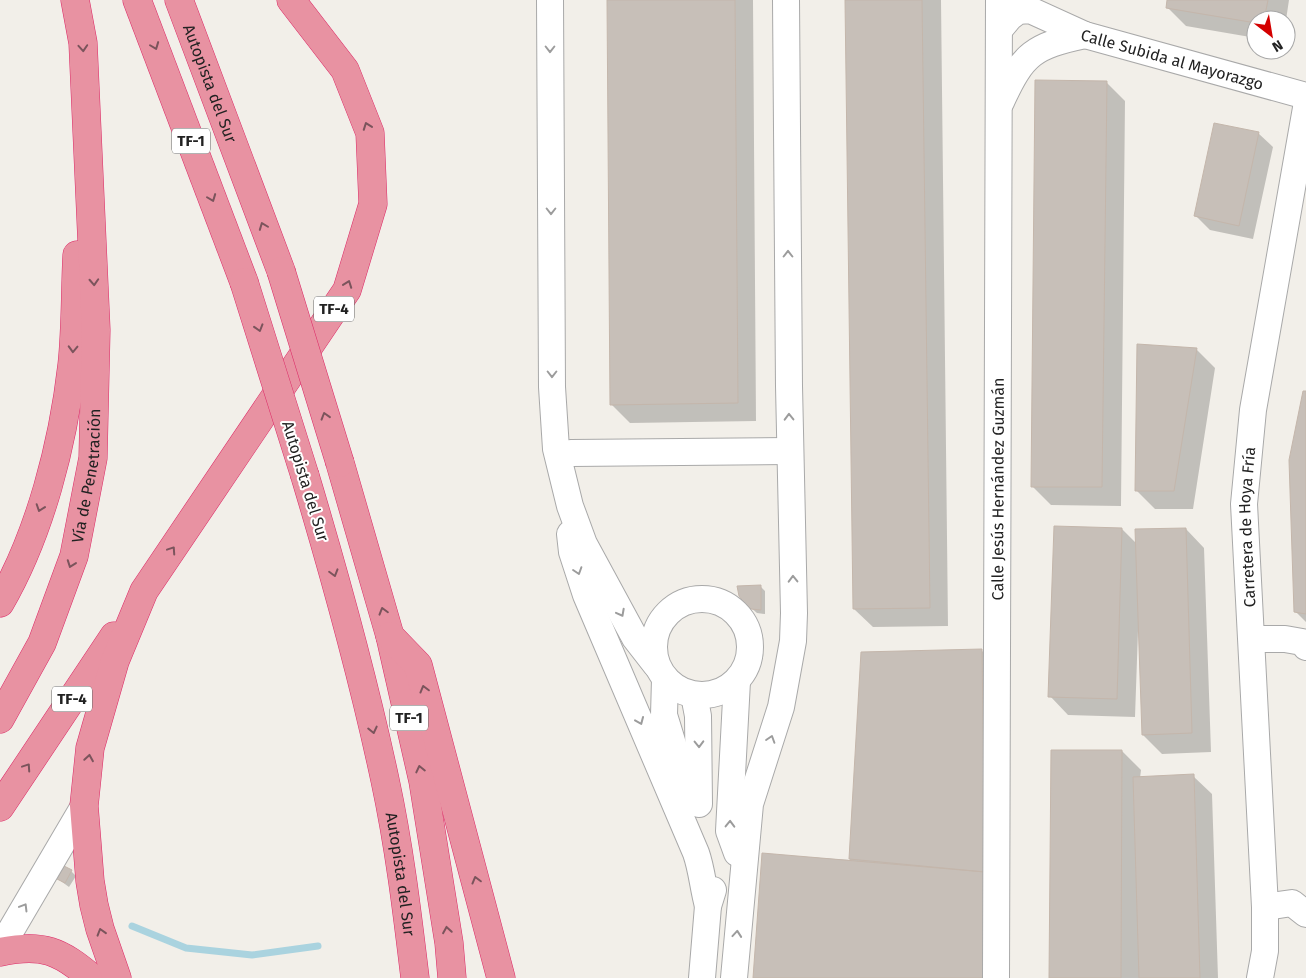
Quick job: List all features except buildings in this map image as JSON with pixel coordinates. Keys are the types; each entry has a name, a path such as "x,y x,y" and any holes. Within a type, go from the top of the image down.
{"highway":[{"name":"Vía de Penetración","path":"0,719 42,643 74,556 93,458 96,330 83,43 75,0"},
{"name":"Autopista del Sur","path":"138,0 244,282 305,476 346,615 385,780 404,885 415,978"},
{"name":"Autopista del Sur","path":"179,0 281,271 340,463 390,636 423,781 449,943 452,978"},
{"name":"TF-4","path":"0,807 347,290 373,204 370,133 345,70 291,0"},
{"path":"0,603 26,551 56,456 72,364 77,253 91,216"},
{"path":"117,978 94,905 90,881 84,806 90,748 115,661 144,591"},
{"path":"390,636 418,665 502,978"},
{"path":"0,950 28,949 53,952 71,960 92,978"}],"street":[{"path":"550,0 553,402 556,449 575,503 584,544 635,638 661,672 678,690 694,695 710,695 724,690 741,674"},
{"path":"750,804 781,707 793,641 786,0"},
{"name":"Calle Jesús Hernández Guzmán","path":"996,978 999,0"},
{"path":"1028,56 1019,53 1008,45 999,30 1010,17 1018,12 1030,10 1033,7"},
{"name":"Calle Subida al Mayorazgo","path":"1033,7 1085,34 1306,96"},
{"path":"999,108 1010,84 1028,56 1045,46 1085,34"},
{"name":"Carretera de Hoya Fría","path":"1260,978 1265,951 1265,907 1244,504 1252,410 1306,108"},
{"path":"553,402 571,453 575,503 570,539 579,575 696,853 701,868 702,886 708,906"},
{"path":"571,453 790,451"},
{"path":"702,978 708,906 714,887 714,872 664,716 661,672 653,649 655,632 663,617 676,606 691,600 706,599 721,602 735,611 744,623 749,638 750,653 741,674 729,831 742,871"},
{"path":"1252,639 1293,640 1302,642 1306,647"},
{"path":"734,978 742,871 750,804 749,754 754,692 753,683 741,674"},
{"path":"694,695 698,716 701,829"},
{"path":"0,950 84,806"},
{"path":"1265,907 1292,903 1306,914"}],"waterway":[{"path":"132,926 186,948 252,955 318,946"}]}
